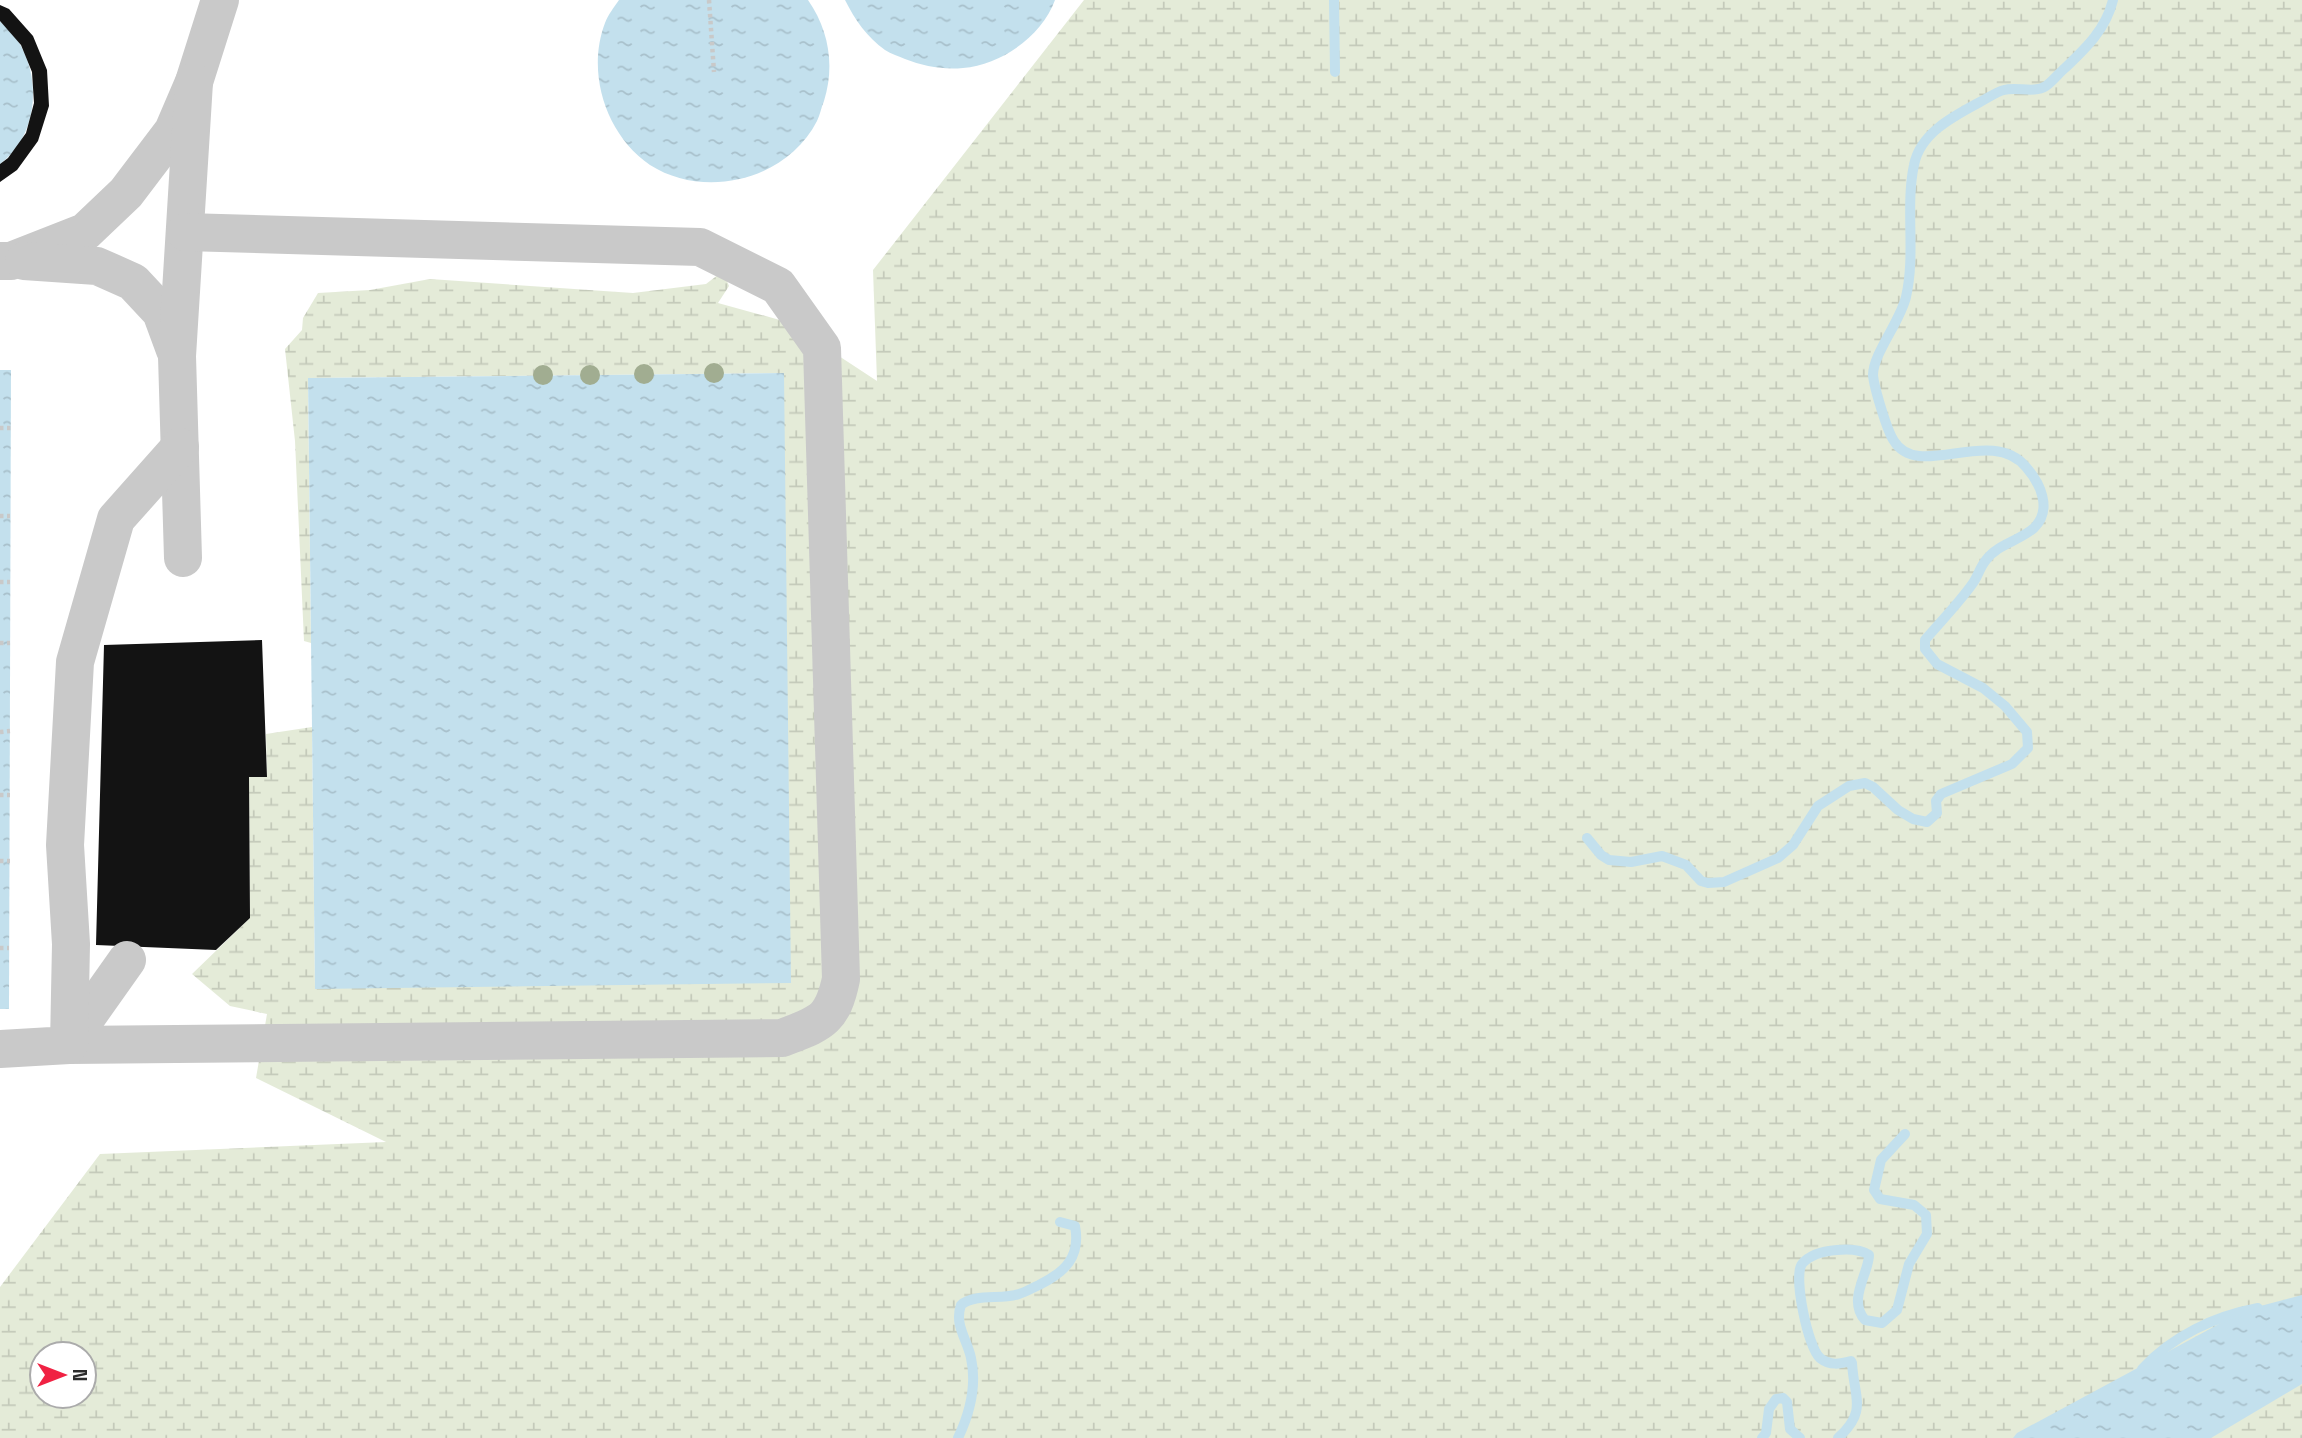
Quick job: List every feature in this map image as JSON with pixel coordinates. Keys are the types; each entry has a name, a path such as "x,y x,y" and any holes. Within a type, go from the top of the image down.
{"lane":[{"path":"6,261 85,232 126,193 173,131 194,82 219,0"},
{"path":"183,558 177,356 194,82"},
{"path":"0,1049 69,1043 782,1038 819,1023 836,1004 841,979 822,348 778,286 700,247 185,232"},
{"path":"6,261 97,265 133,282 161,312 177,356"},
{"path":"69,1043 71,944 65,845 75,662 116,519 180,447"},
{"path":"69,1043 127,960"}],"path":[{"path":"709,0 714,72"},
{"path":"0,428 11,428"},
{"path":"0,516 10,516"},
{"path":"0,582 10,582"},
{"path":"0,643 10,643"},
{"path":"0,732 10,731"},
{"path":"0,795 10,795"},
{"path":"0,860 10,861"},
{"path":"0,948 9,948"}],"green space":[{"path":"1084,0 2302,0 2302,1438 0,1438 0,1287 100,1154 386,1142 256,1078 267,1014 230,1006 192,974 250,918 249,777 267,776 266,734 312,727 315,988 784,373 308,378 311,643 304,641 295,441 285,349 302,330 303,318 318,293 370,290 430,279 633,293 706,284 723,271 729,286 718,303 787,322 877,381 873,270"}],"water":[{"path":"619,0 808,0 821,24 828,49 829,75 818,119 803,141 786,158 743,178 719,182 695,181 672,176 650,165 622,137 611,120 599,82 600,42 606,20"},
{"path":"845,0 1055,0 1049,13 1030,37 1005,55 977,66 941,68 919,64 885,50 862,28"},
{"path":"0,21 21,46 28,61 33,93 28,125 12,153 0,164"},
{"path":"0,370 11,370 9,1009 0,1009"},
{"path":"784,373 791,983 315,989 308,378"},
{"path":"2302,1295 2302,1384 2211,1438 2013,1438 2017,1433 2245,1310"}],"building":[{"path":"0,5 9,9 33,36 47,70 49,106 38,141 17,170 0,182 0,164 8,158 26,133 34,103 32,72 21,45 0,21"},
{"path":"262,640 267,777 249,777 250,918 216,950 96,945 104,645"}],"waterway":[{"path":"1334,0 1335,72"},
{"path":"1587,838 1601,855 1609,860 1631,862 1662,856 1686,865 1701,881 1724,882 1778,858 1793,845 1818,806 1849,786 1865,783 1898,810 1913,819 1927,822 1937,813 1936,801 1941,794 2012,764 2028,748 2027,732 2005,706 1983,688 1937,664 1925,649 1925,640 1968,590 1991,555 2034,528 2040,521 2044,505 2040,488 2026,467 2011,455 1975,451 1920,456 1905,452 1894,441 1888,428 1873,375 1877,357 1906,297 1910,264 1911,181 1917,154 1923,144 1949,120 1998,92 2046,86 2094,37 2106,20 2113,0"},
{"path":"1838,1438 1856,1412 1852,1363 1831,1363 1820,1358 1815,1352 1803,1312 1800,1271 1805,1261 1823,1252 1849,1250 1865,1253 1869,1255 1858,1295 1860,1312 1865,1320 1882,1323 1897,1310 1909,1264 1927,1234 1926,1215 1914,1205 1880,1199 1874,1190 1881,1160 1905,1134"},
{"path":"958,1438 973,1389 971,1358 960,1326 961,1305 973,1299 1019,1294 1056,1275 1069,1262 1076,1246 1075,1226 1060,1222"},
{"path":"2142,1369 2167,1347 2195,1329 2226,1316 2258,1308"},
{"path":"1762,1438 1766,1433 1769,1409 1776,1399 1783,1398 1787,1402 1790,1429 1800,1438"}]}
